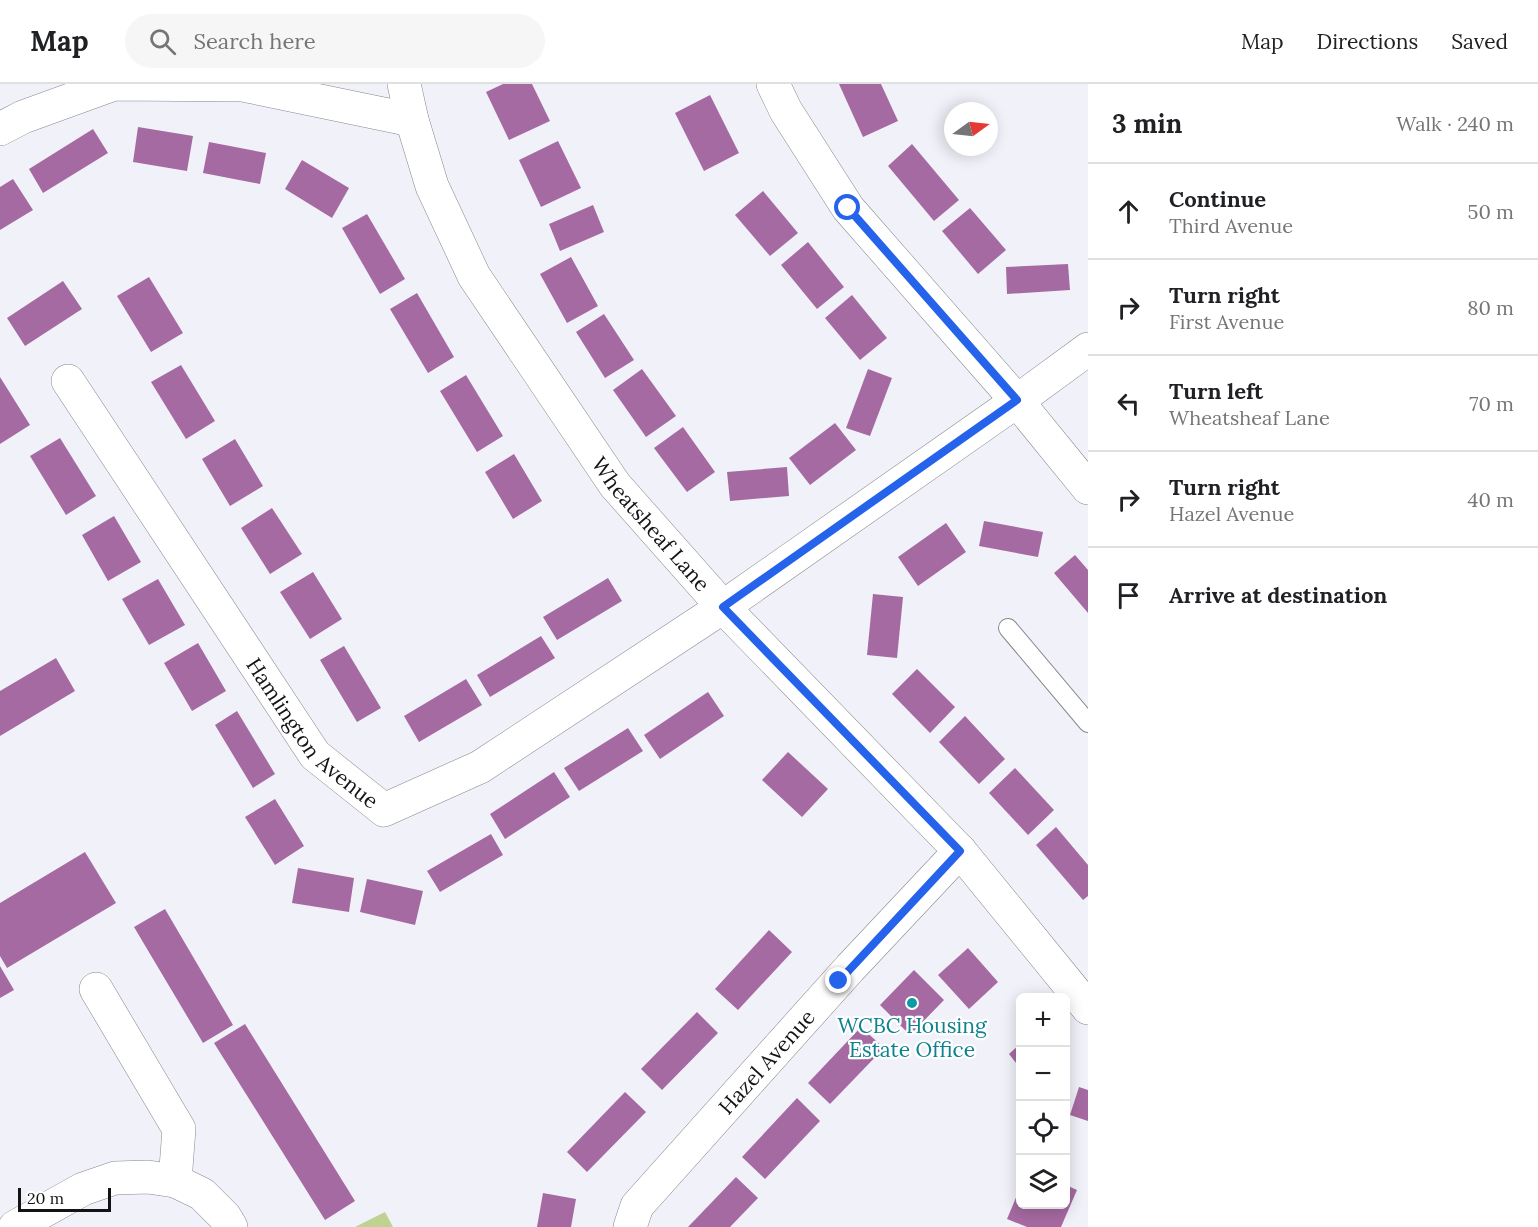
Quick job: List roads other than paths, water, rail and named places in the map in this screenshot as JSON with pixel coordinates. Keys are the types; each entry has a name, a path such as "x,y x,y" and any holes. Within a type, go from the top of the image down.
{"street":[{"path":"0,129 23,117 114,84 243,85 412,120"},
{"name":"Wheatsheaf Lane","path":"404,84 412,120 432,186 474,276 615,485 723,607 960,851 1088,1008"},
{"path":"773,84 786,111 848,208 1017,400 1088,488"},
{"path":"723,607 1088,349"},
{"name":"Hamlington Avenue","path":"68,381 315,755 384,810 480,767 723,607"},
{"name":"Hazel Avenue","path":"630,1227 637,1206 850,968 960,851"},
{"path":"96,989 179,1129 175,1181"},
{"path":"15,1227 83,1189 115,1178 148,1177 175,1181 202,1194 225,1217 231,1227"}],"lane":[{"path":"1008,628 1088,723"}],"place":[{"name":"WCBC Housing Estate Office","path":"912,1003"}]}
